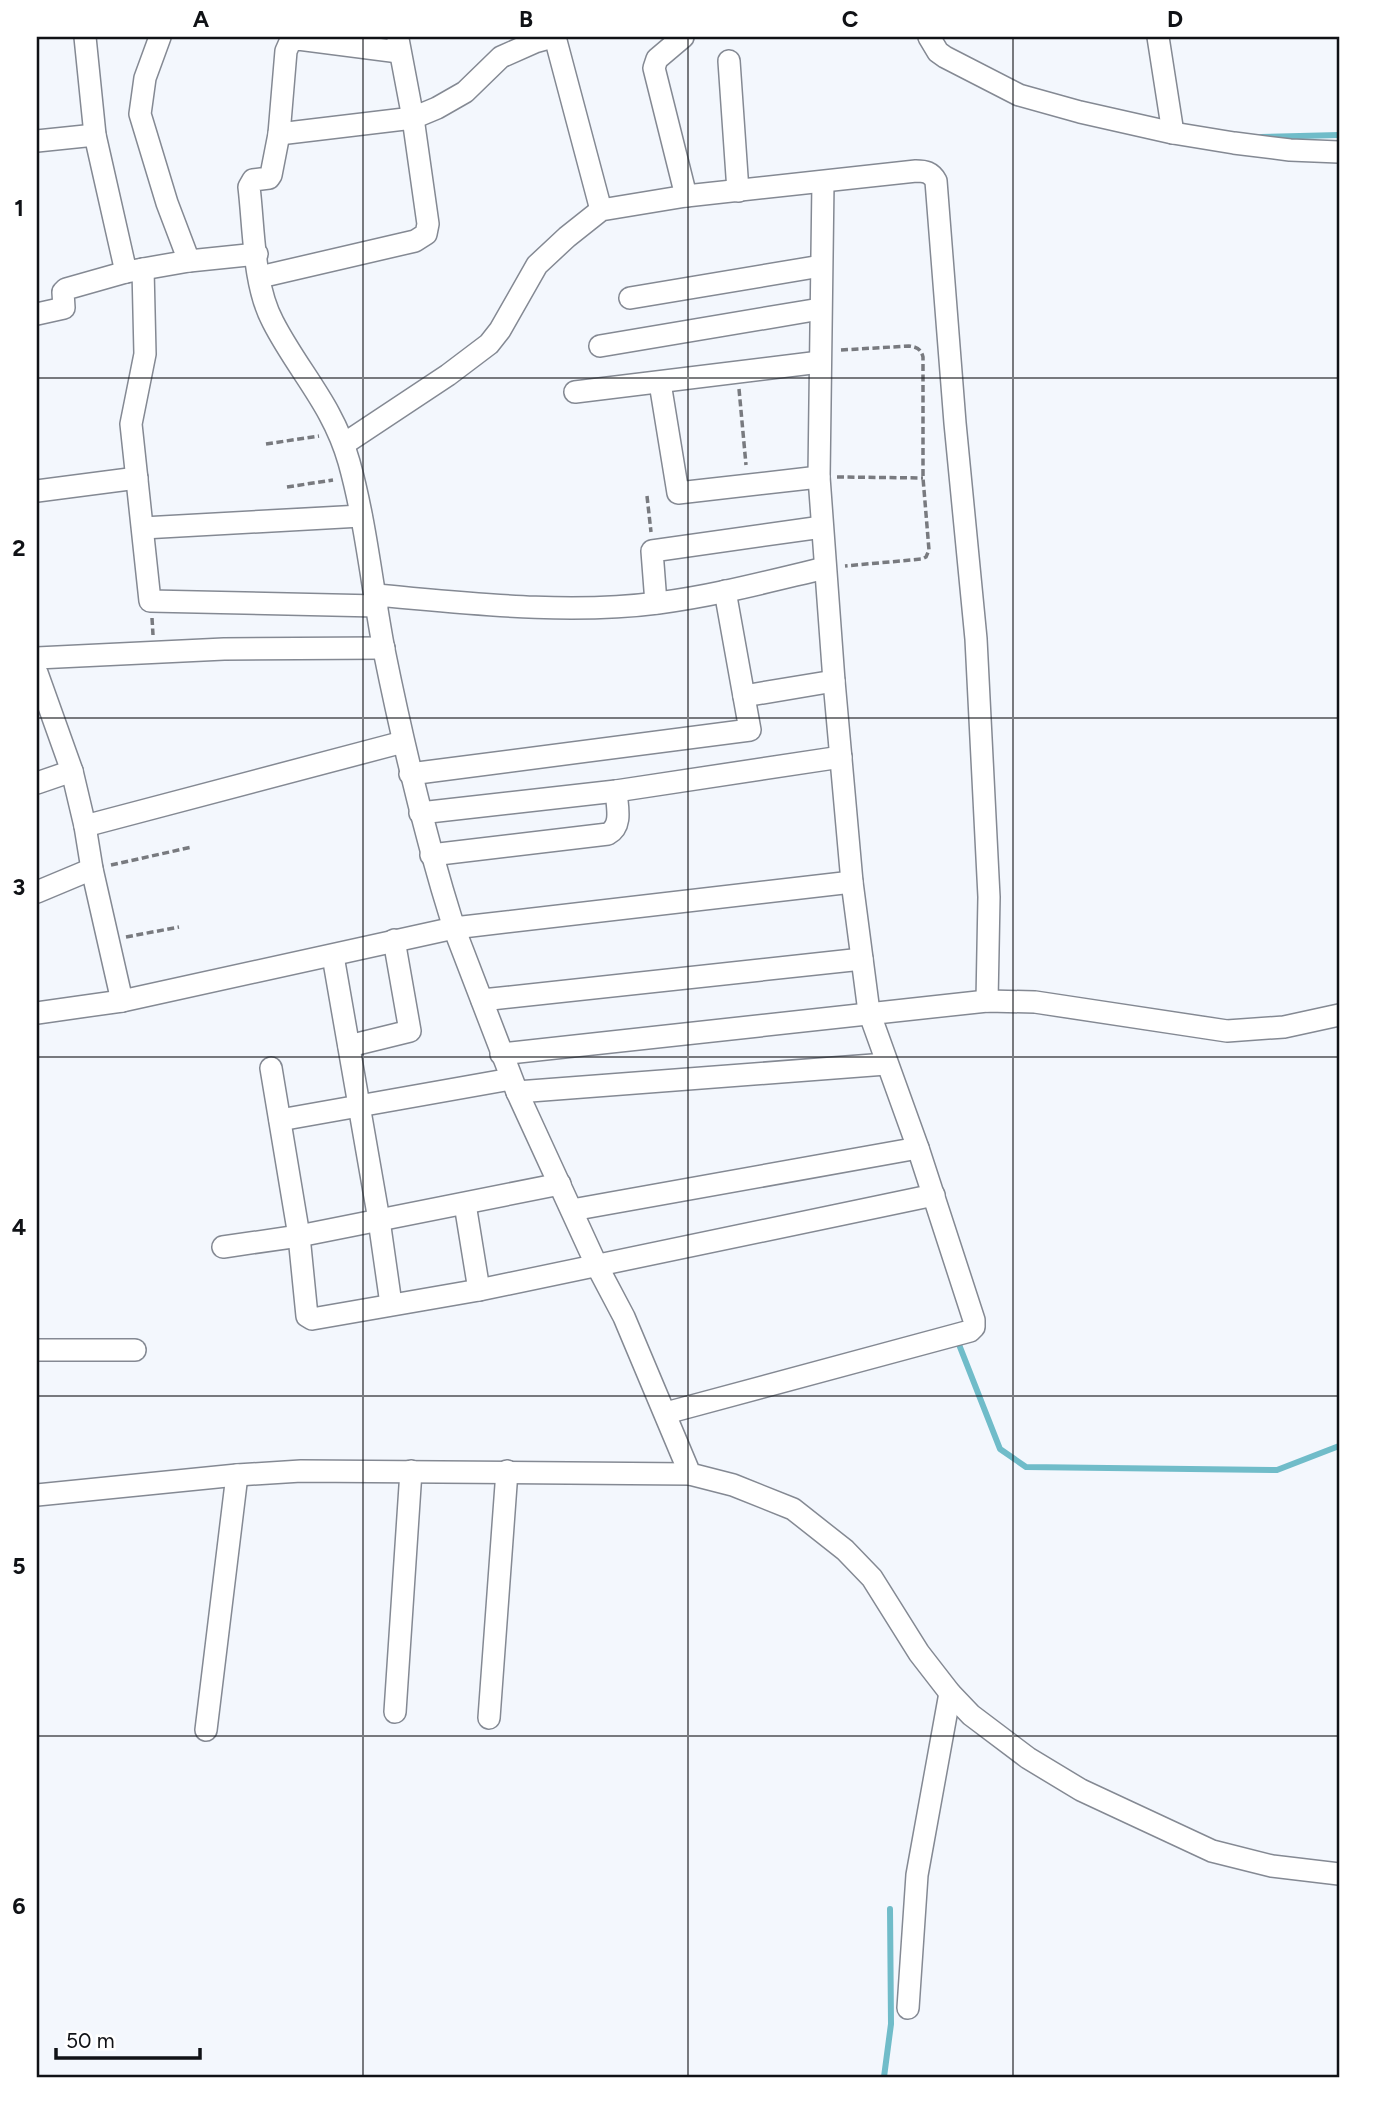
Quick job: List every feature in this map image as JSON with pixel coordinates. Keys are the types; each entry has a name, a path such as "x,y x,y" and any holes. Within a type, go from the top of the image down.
{"street":[{"path":"85,37 95,135 135,270 145,354 131,424 150,601 376,601 579,607 656,603 725,591 825,568"},
{"path":"160,37 145,78 140,114 167,203 189,261"},
{"path":"279,134 413,118 465,92 500,57 554,37 601,209"},
{"path":"683,37 657,59 654,68 686,196"},
{"path":"929,37 938,52 945,57 1019,95 1173,133 1290,150 1339,152"},
{"path":"1158,37 1173,133"},
{"path":"260,277 415,242 426,234 429,224 399,44 298,39 290,42 286,51 279,134 270,176 253,180 249,187 260,277 273,323 318,392 341,438 353,477 410,774 454,928 514,1086 596,1264 624,1317 691,1474"},
{"path":"730,61 738,191"},
{"path":"37,141 95,135"},
{"path":"341,438 447,375 489,344 500,330 537,265 601,209 686,196 916,171 929,173 936,181 956,437 977,648 989,897 988,1001"},
{"path":"666,1413 970,1331 974,1327 934,1195 869,1012 852,882 819,477 822,182"},
{"path":"37,314 64,308 66,289 135,270 257,254"},
{"path":"630,299 821,266"},
{"path":"600,346 820,309"},
{"path":"575,392 738,372 820,357"},
{"path":"660,383 678,493 819,477"},
{"path":"37,491 137,478"},
{"path":"143,528 361,516"},
{"path":"656,603 652,551 822,527"},
{"path":"410,774 750,730 725,591"},
{"path":"37,658 155,651 384,648"},
{"path":"37,673 72,771 122,1001"},
{"path":"744,696 834,681"},
{"path":"85,826 403,742"},
{"path":"421,813 616,791 841,757"},
{"path":"37,783 72,771"},
{"path":"431,855 612,833 618,823 616,791"},
{"path":"37,892 92,869"},
{"path":"37,1013 122,1001 454,928 852,882"},
{"path":"349,1046 410,1031 394,940"},
{"path":"332,956 379,1220 391,1304"},
{"path":"482,1000 862,959"},
{"path":"501,1054 988,1001 1035,1002 1227,1031 1284,1027 1339,1015"},
{"path":"280,1120 359,1105 514,1086 886,1064"},
{"path":"271,1068 299,1236 308,1318 479,1290 934,1195"},
{"path":"572,1210 918,1148"},
{"path":"223,1247 299,1236 559,1184"},
{"path":"465,1204 479,1290"},
{"path":"37,1350 135,1350"},
{"path":"37,1495 301,1471 691,1474 733,1485 793,1509 845,1550 872,1578 919,1653 950,1693 971,1715 1028,1758 1080,1790 1212,1851 1272,1866 1339,1874"},
{"path":"395,1712 411,1471"},
{"path":"489,1718 508,1471"},
{"path":"206,1730 237,1475"},
{"path":"908,2008 917,1875 950,1693"}],"path":[{"path":"820,357 909,346 922,352 923,478 929,550 926,557 825,568"},
{"path":"738,372 748,485"},
{"path":"267,444 341,438"},
{"path":"287,487 353,477"},
{"path":"819,477 923,478"},
{"path":"648,496 652,551"},
{"path":"150,601 155,651"},
{"path":"92,869 192,848"},
{"path":"108,940 179,927"}],"waterway":[{"path":"1261,137 1339,135"},
{"path":"958,1342 1000,1449 1026,1467 1277,1470 1339,1446"},
{"path":"884,2077 891,2024 890,1909"}]}
